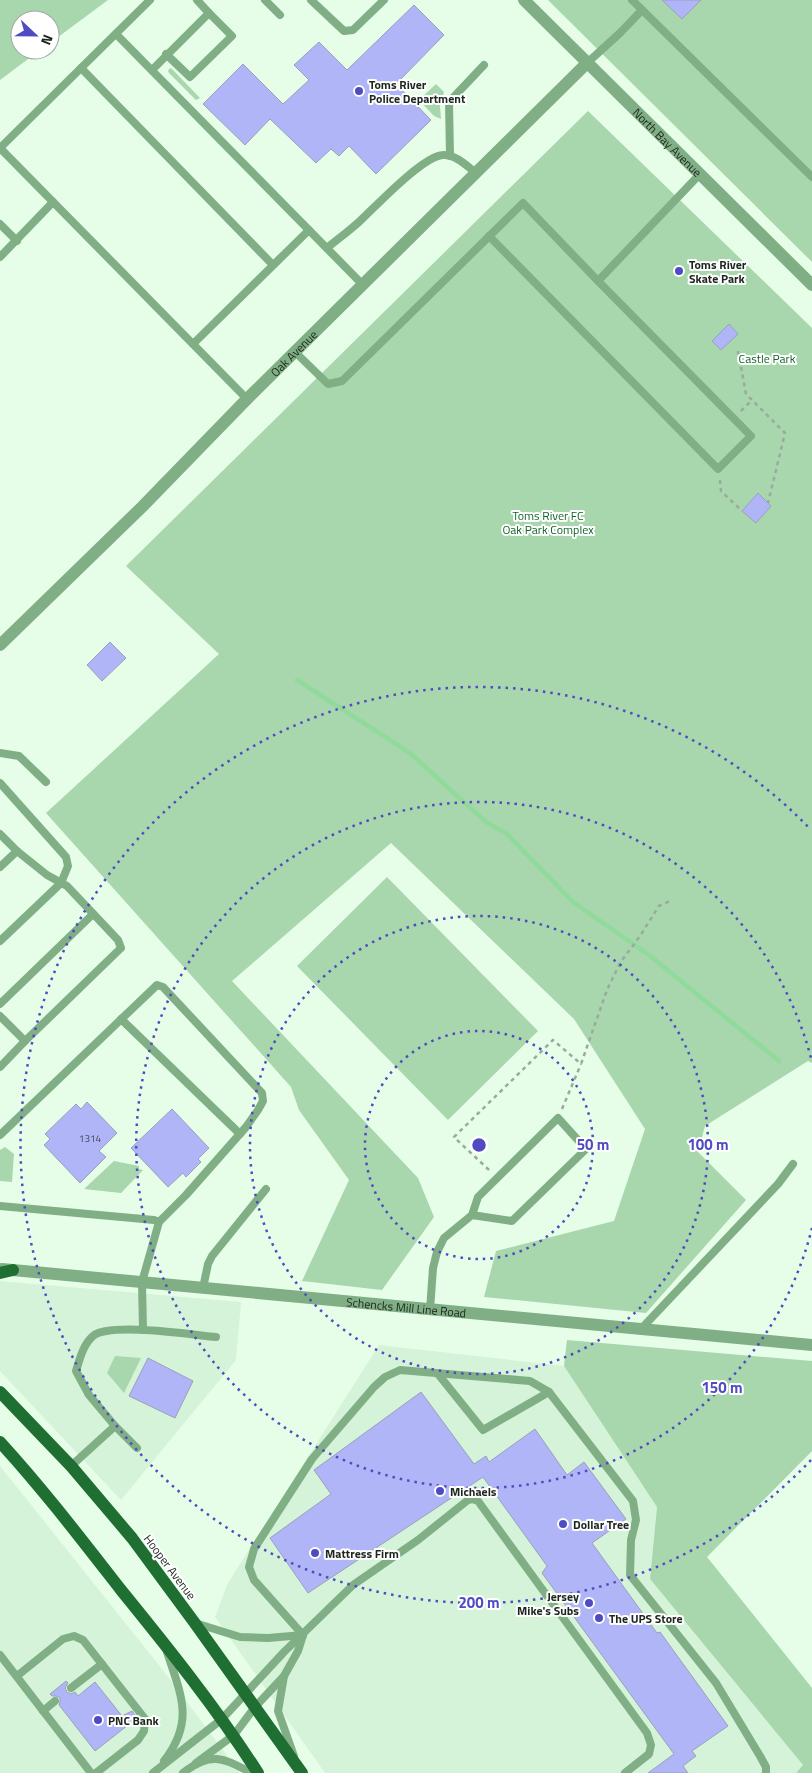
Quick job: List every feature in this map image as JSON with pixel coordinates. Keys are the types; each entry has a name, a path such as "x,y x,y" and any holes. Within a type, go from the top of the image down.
{"main road":[{"path":"0,1273 14,1270"},
{"name":"Hooper Avenue","path":"0,1392 71,1466 132,1538 300,1770"},
{"path":"2,1446 164,1643 234,1735 258,1773"}],"street":[{"name":"North Bay Avenue","path":"524,0 812,285"},
{"name":"Oak Avenue","path":"0,645 144,506 247,399 587,63"},
{"name":"Schencks Mill Line Road","path":"0,1268 812,1345"}],"lane":[{"path":"150,0 0,148 247,399"},
{"path":"166,54 190,77 232,36 197,0"},
{"path":"265,0 280,15"},
{"path":"311,0 344,31 353,30 384,0"},
{"path":"632,0 812,177"},
{"path":"587,63 642,10"},
{"path":"152,70 209,13"},
{"path":"116,34 363,285"},
{"path":"450,156 449,102 484,65"},
{"path":"80,68 273,265"},
{"path":"327,248 359,222 421,165 440,155 450,156 476,173"},
{"path":"598,281 700,174"},
{"path":"0,257 53,202"},
{"path":"295,352 328,384 342,381 489,236 523,203 751,436 718,469 489,236"},
{"path":"0,224 17,241"},
{"path":"193,344 309,230"},
{"path":"0,753 19,756 46,782"},
{"path":"0,783 66,857 68,866 61,883 0,941"},
{"path":"0,834 16,851 46,875 67,886 118,940 121,948 0,1067"},
{"path":"0,868 16,851"},
{"path":"0,1004 93,914"},
{"path":"0,1136 157,985 163,987 262,1093 262,1101 258,1110 240,1134 186,1195 159,1222 142,1282 143,1330"},
{"path":"0,1016 25,1041"},
{"path":"121,1019 240,1134"},
{"path":"430,1310 433,1268 437,1252 444,1238 472,1216 478,1197 558,1118 586,1149 512,1221 472,1216"},
{"path":"641,1329 778,1184 792,1164"},
{"path":"203,1288 208,1264 212,1256 266,1189"},
{"path":"0,1206 159,1222"},
{"path":"137,1448 114,1426 90,1395 76,1370 84,1348 94,1335 110,1330 143,1330 216,1337"},
{"path":"303,1635 254,1580 249,1567 254,1549 312,1459 374,1387 386,1377 400,1370 530,1381 549,1392 633,1501 636,1520 631,1540 630,1575 716,1684 766,1767 766,1773"},
{"path":"438,1374 483,1430 549,1392"},
{"path":"71,1466 114,1426"},
{"path":"155,1771 222,1719 284,1652 353,1585 418,1540 468,1500 472,1499 478,1501 647,1733 651,1744 649,1754 625,1773"},
{"path":"194,1622 240,1637 268,1638 303,1635"},
{"path":"183,1773 234,1735 284,1676 298,1651 303,1635"},
{"path":"17,1676 63,1639 74,1636 84,1640 145,1719 144,1731 138,1740 96,1773"},
{"path":"155,1771 176,1746 184,1719 180,1690 164,1643"},
{"path":"0,1655 91,1773"},
{"path":"72,1688 102,1664"},
{"path":"284,1676 278,1711 300,1770"},
{"path":"43,1711 55,1701"},
{"path":"196,1763 211,1758 234,1764 252,1773"}],"path":[{"path":"738,351 746,394 785,433 768,503"},
{"path":"734,419 752,400"},
{"path":"718,469 721,491 742,511"},
{"path":"558,1118 581,1064 607,990 620,963 659,906 672,900"},
{"path":"498,1178 454,1137 552,1040 581,1064"}],"shaded area":[{"path":"0,1281 241,1302 236,1360 121,1500 0,1371"},
{"path":"379,1345 564,1366 657,1507 650,1579 803,1765 796,1773 325,1773 215,1617 228,1583"},
{"path":"0,1466 162,1669 240,1773 0,1773"}],"green space":[{"path":"0,0 108,0 60,36 60,10 10,10 10,60 27,60 0,80"},
{"path":"548,0 812,0 812,262"},
{"path":"170,68 200,98 196,100 169,73"},
{"path":"436,84 444,92 440,106 441,119 434,116 419,100"},
{"name":"Toms River FC Oak Park Complex","path":"588,111 812,328 812,1063 808,1061 705,1126 698,1152 746,1200 646,1313 484,1297 496,1251 614,1221 645,1129 574,1019 391,843 232,981 418,1178 434,1217 382,1290 302,1281 349,1180 299,1110 291,1087 46,813 219,654 126,566"},
{"path":"387,877 538,1031 448,1120 297,966"},
{"path":"5,1147 14,1154 12,1182 0,1181 0,1150"},
{"path":"114,1161 139,1166 139,1169 143,1170 121,1193 84,1189"},
{"path":"567,1340 812,1361 812,1451 707,1557 812,1688 812,1773 796,1773 803,1765 650,1579 657,1507 564,1366"},
{"path":"115,1356 141,1358 124,1393 107,1373"}],"building":[{"path":"662,0 701,0 682,19"},
{"name":"Toms River Police Department","path":"414,5 444,35 396,84 431,120 376,174 349,146 339,156 331,149 316,163 270,119 245,145 203,104 243,64 283,104 309,80 294,65 319,42 347,70"},
{"path":"729,324 738,334 721,350 712,341"},
{"path":"758,493 771,506 756,523 742,511"},
{"path":"110,642 126,658 102,681 87,665"},
{"path":"87,1102 117,1133 99,1151 106,1157 80,1183 44,1145 50,1139 45,1134 76,1104 81,1109"},
{"path":"172,1109 209,1148 198,1159 201,1162 186,1177 183,1173 168,1187 131,1148"},
{"path":"148,1358 193,1381 175,1418 129,1396"},
{"path":"421,1392 474,1464 486,1456 489,1462 535,1429 567,1475 584,1462 626,1519 592,1543 657,1633 660,1632 728,1726 692,1751 696,1756 683,1766 688,1773 648,1773 674,1754 542,1573 547,1566 483,1477 308,1593 270,1538 331,1494 314,1470"},
{"name":"PNC Bank","path":"66,1681 68,1683 65,1688 67,1692 71,1694 75,1692 78,1696 95,1682 122,1716 132,1711 137,1718 95,1751 59,1705 60,1698 50,1694"}],"waterway":[{"path":"297,680 410,753 486,822 507,834 573,902 649,955 779,1061"}],"place":[{"name":"Toms River Police Department","path":"359,91"},
{"name":"Toms River Skate Park","path":"679,271"},
{"name":"Michaels","path":"440,1491"},
{"name":"Dollar Tree","path":"563,1524"},
{"name":"Mattress Firm","path":"315,1553"},
{"name":"Jersey Mike's Subs","path":"589,1603"},
{"name":"The UPS Store","path":"599,1618"},
{"name":"PNC Bank","path":"98,1720"}],"park label":[{"name":"Castle Park","path":"767,358"}]}
